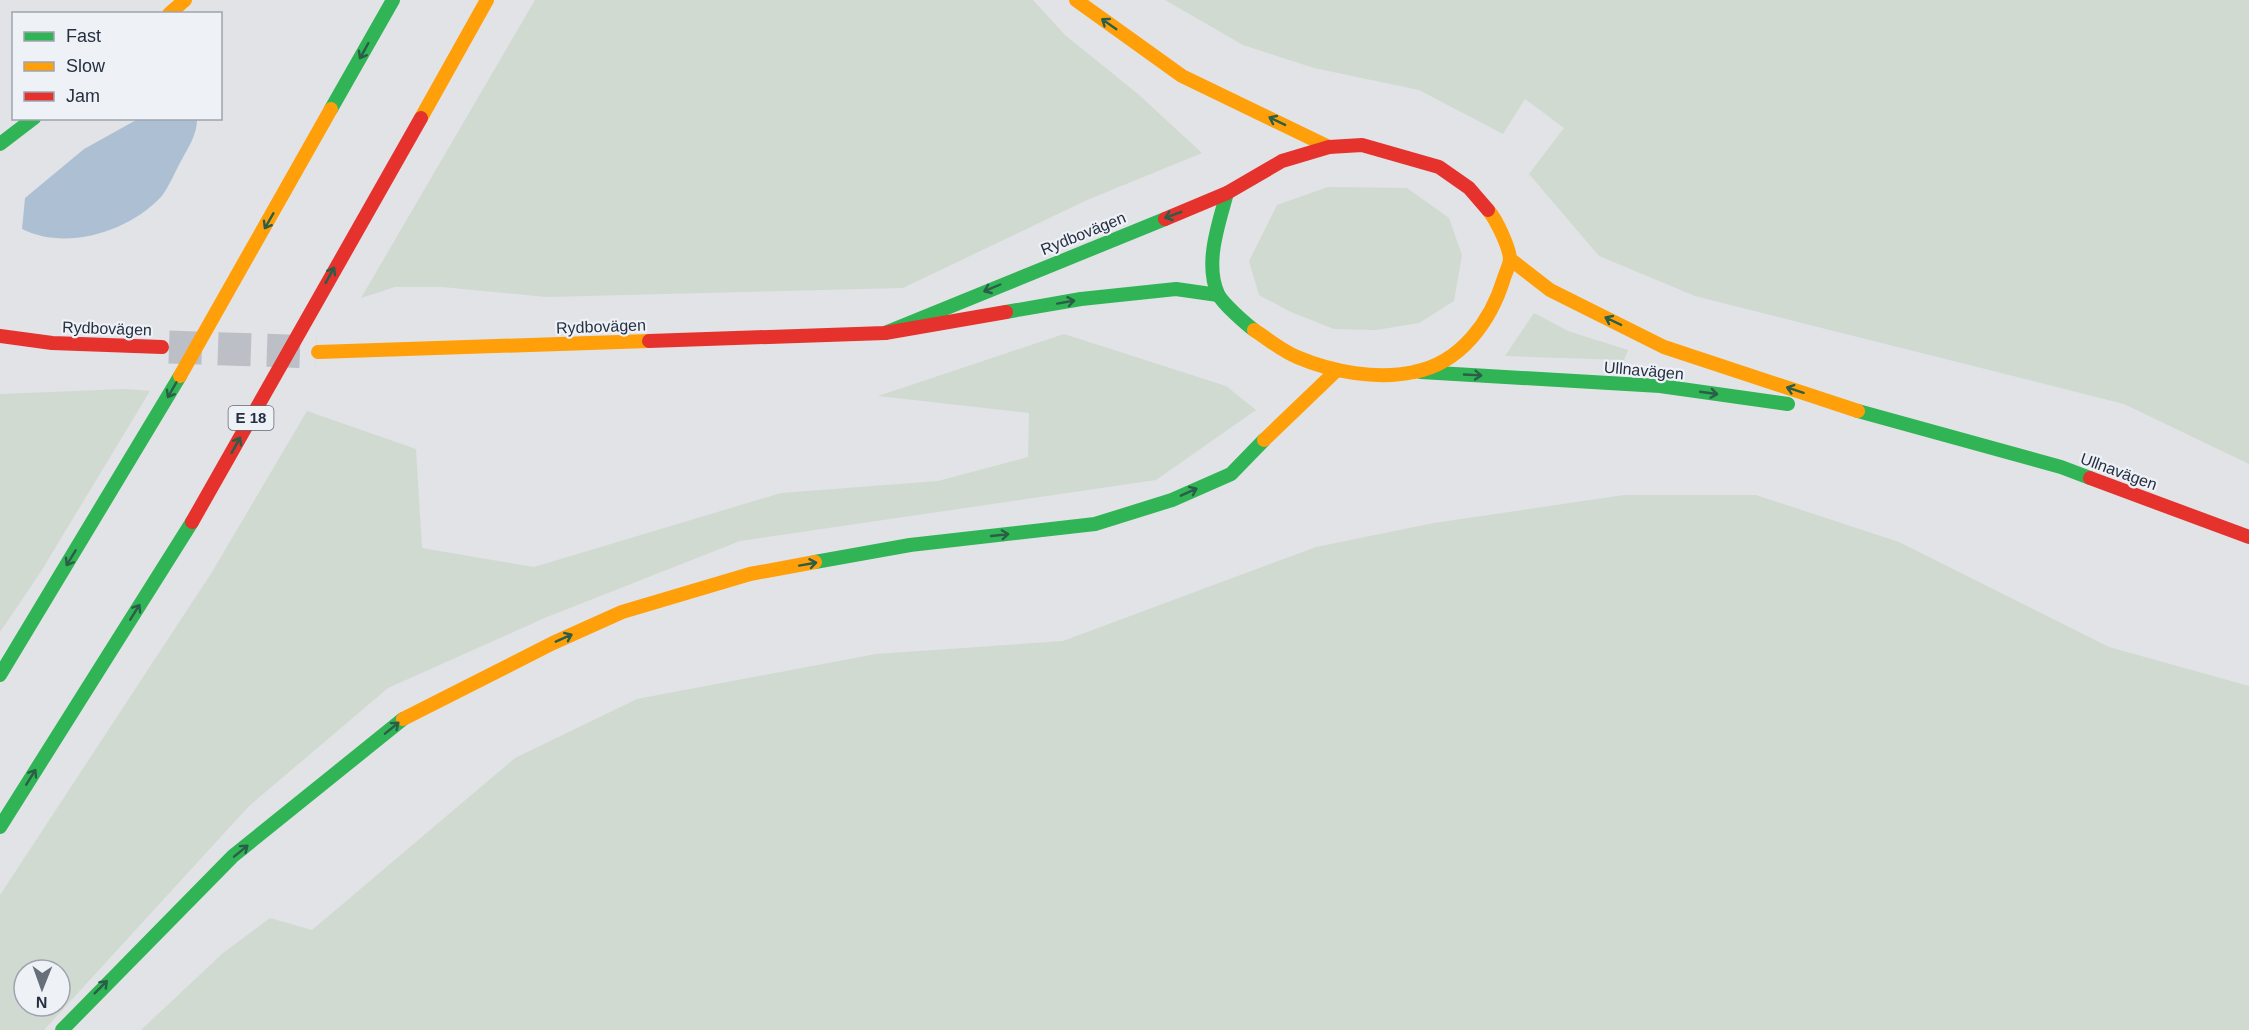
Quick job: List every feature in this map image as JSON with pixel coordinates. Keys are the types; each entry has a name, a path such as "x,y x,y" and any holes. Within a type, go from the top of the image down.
{"main road":[{"path":"171,12 185,0"},
{"path":"0,675 144,439 393,0"},
{"name":"E 18","path":"0,827 201,508 487,0"},
{"path":"1076,0 1182,76 1329,147"},
{"path":"0,144 31,120"},
{"name":"Rydbovägen","path":"885,333 1227,193 1282,161 1329,147 1362,145 1439,167 1469,188 1496,219 1510,259"},
{"path":"1227,193 1216,232 1213,266 1218,295 1251,328 1296,357 1336,370 1376,375 1414,372 1453,356 1478,332 1497,302 1510,259"},
{"name":"Ullnavägen","path":"1510,259 1550,290 1664,347 1870,415 2061,467 2249,537"},
{"name":"Rydbovägen","path":"318,352 885,333 1093,298 1176,289 1218,295"},
{"name":"Rydbovägen","path":"0,336 52,343 162,346"},
{"name":"Rydbovägen","path":"0,349 52,343"},
{"path":"62,1030 78,1011 233,856 406,716 553,643 622,612 750,574 910,545 1095,524 1172,500 1231,474 1291,411 1336,370"},
{"name":"Ullnavägen","path":"1414,372 1660,386 1870,415"}],"shaded area":[{"path":"535,0 1033,0 1065,35 1138,94 1202,153 1087,200 903,288 546,297 442,287 395,287 361,298"},
{"path":"1165,0 2249,0 2249,464 2124,404 1695,296 1599,256 1529,174 1564,128 1525,99 1503,134 1419,90 1314,68 1243,45"},
{"path":"1328,187 1407,188 1449,218 1462,255 1454,301 1419,323 1376,330 1334,329 1291,312 1259,295 1249,261 1277,205"},
{"path":"1534,313 1568,331 1628,350 1624,360 1505,356"},
{"path":"1064,334 1226,386 1256,410 1156,480 740,541 547,617 388,688 249,806 72,999 72,958 12,958 12,1018 55,1018 44,1030 0,1030 0,895 212,572 307,411 416,449 422,548 534,567 781,493 938,481 1028,457 1029,413 878,396"},
{"path":"125,389 150,391 40,573 0,632 0,394"},
{"path":"1624,495 1756,495 1899,542 2109,647 2249,686 2249,1030 141,1030 223,953 270,918 312,930 515,758 637,699 876,654 1063,641 1316,547 1434,523"}],"water":[{"path":"136,120 197,120 192,140 161,197 132,220 96,234 77,238 39,235 22,229 25,198 84,149"}],"tunnel":[{"path":"169,347 316,352"}],"traffic: fast":[{"path":"331,109 393,0"},
{"path":"0,144 31,120"},
{"path":"1227,193 1214,243 1212,269 1214,282 1224,303 1254,330"},
{"path":"885,333 1165,219"},
{"path":"1006,312 1081,299 1176,289 1218,295"},
{"path":"1421,372 1660,386 1788,404"},
{"path":"0,675 180,376"},
{"path":"1858,411 2061,467 2090,478"},
{"path":"815,562 910,545 1095,524 1172,500 1231,474 1264,440"},
{"path":"0,827 192,522"},
{"path":"62,1030 233,856 403,719"}],"traffic: slow":[{"path":"171,12 185,0"},
{"path":"421,118 487,0"},
{"path":"1076,0 1182,76 1329,147"},
{"path":"180,376 331,109"},
{"path":"1254,330 1297,357 1325,367 1355,373 1400,374 1431,367 1446,360 1460,350 1482,324 1491,310 1509,264 1505,241 1488,210"},
{"path":"1510,259 1550,290 1664,347 1858,411"},
{"path":"318,352 649,341"},
{"path":"1264,440 1337,370"},
{"path":"403,719 553,643 622,612 750,574 815,562"}],"traffic: jam":[{"path":"192,522 421,118"},
{"path":"1165,219 1227,193 1282,161 1329,147 1362,145 1439,167 1469,188 1488,210"},
{"path":"649,341 885,333 1006,312"},
{"path":"0,336 52,343 162,347"},
{"path":"2090,478 2249,537"}]}
